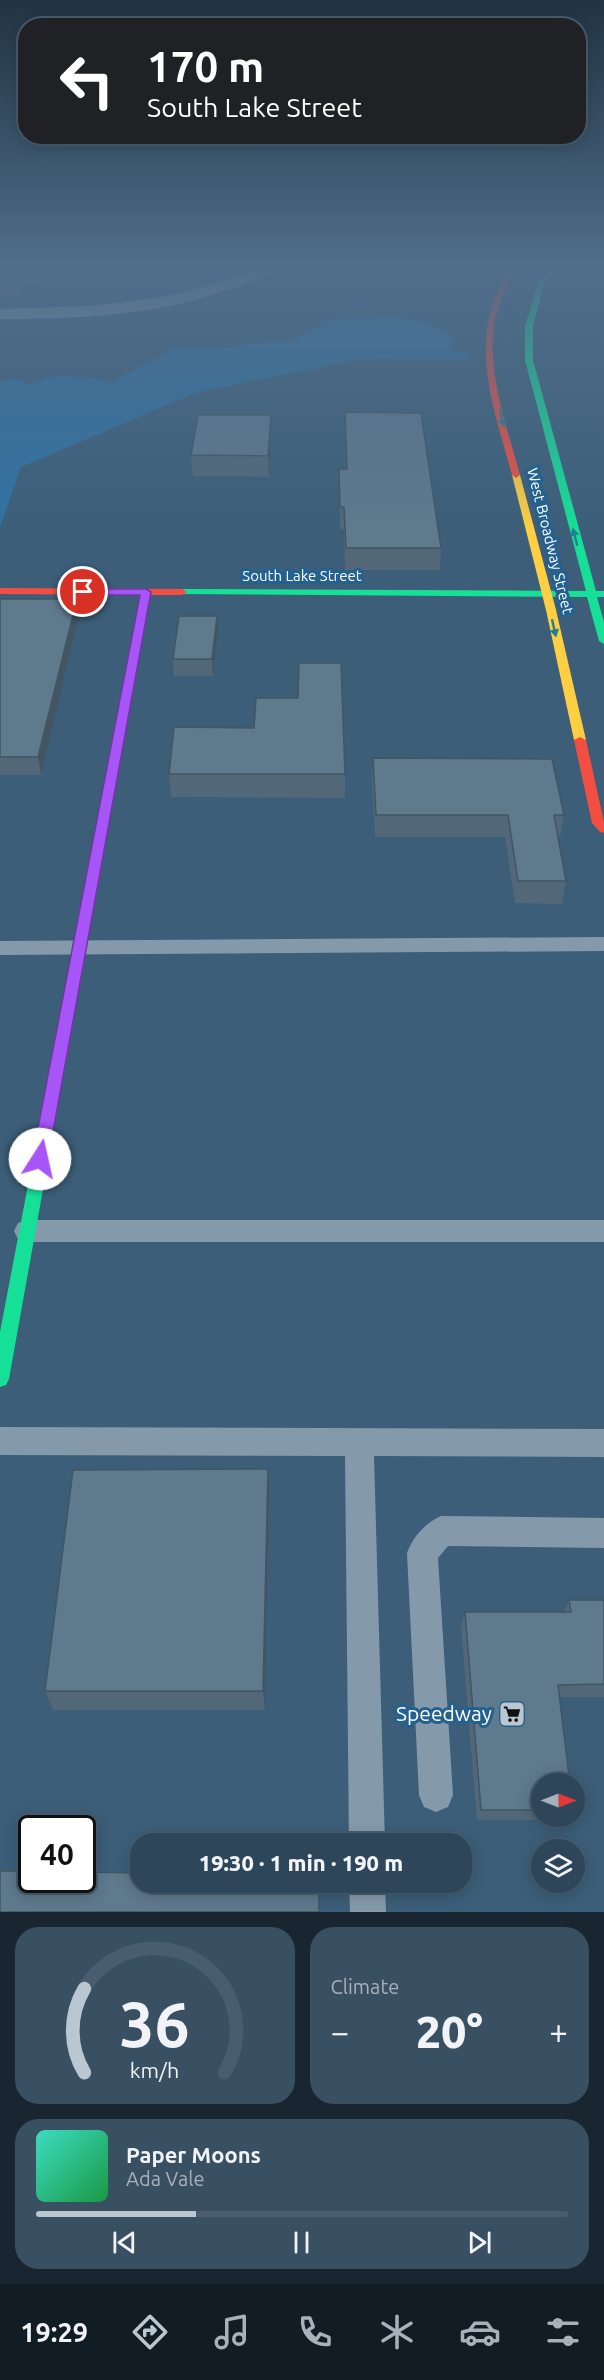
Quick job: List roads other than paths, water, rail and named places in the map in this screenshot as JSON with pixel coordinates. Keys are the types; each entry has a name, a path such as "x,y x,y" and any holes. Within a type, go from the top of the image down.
{"main road":[{"name":"West Broadway Street","path":"488,353 492,382 547,595 598,822 604,830"},
{"name":"West Broadway Street","path":"529,353 529,360 597,594 604,641"},
{"name":"South Lake Street","path":"0,591 597,594"},
{"path":"0,1379 146,592"}],"lane":[{"path":"0,948 604,944"},
{"path":"27,1231 604,1231"},
{"path":"0,1441 604,1443"},
{"path":"359,1443 367,1833"},
{"path":"436,1795 423,1553 441,1531 604,1533"},
{"path":"367,1893 368,1912"}],"place":[{"name":"Speedway","path":"512,1714"}]}
